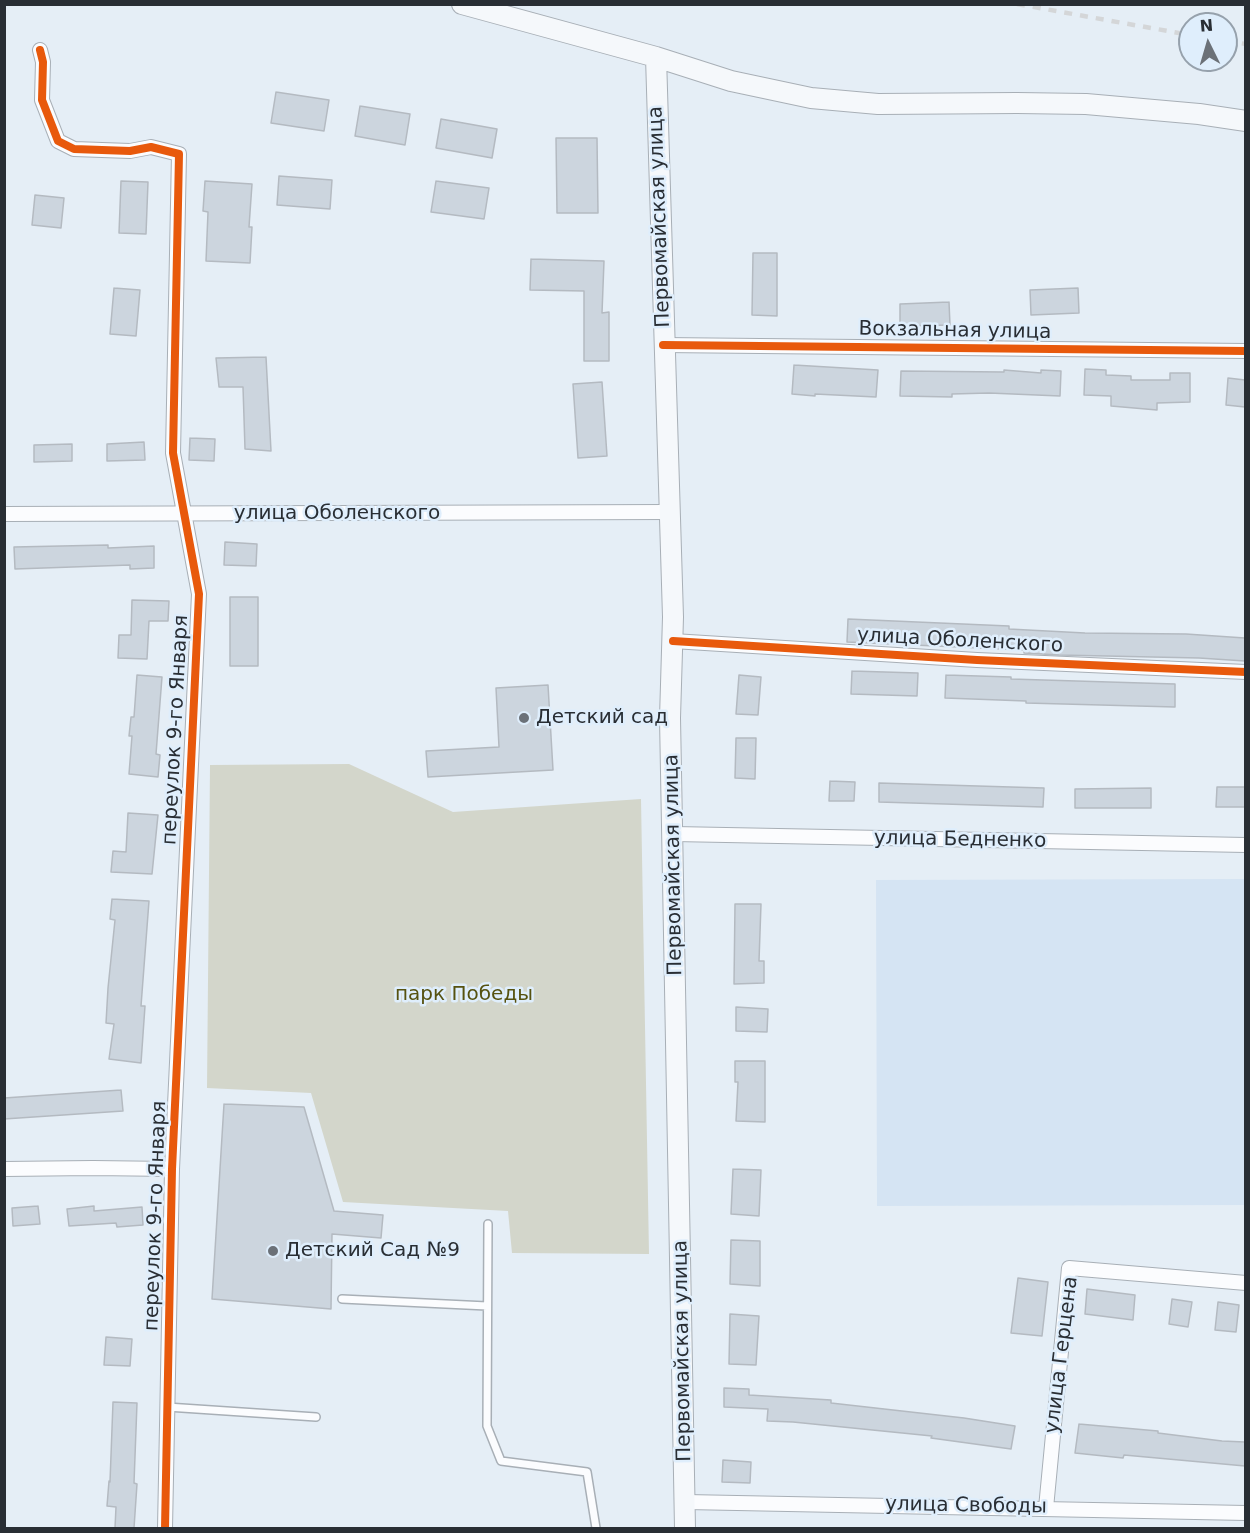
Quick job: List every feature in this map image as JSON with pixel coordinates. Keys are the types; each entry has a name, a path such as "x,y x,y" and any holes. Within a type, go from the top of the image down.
{"main road":[{"path":"462,4 656,57 731,81 811,98 878,104 1086,104 1199,114 1245,122"},
{"name":"Первомайская улица","path":"656,57 673,641 670,718 674,834 685,1528"}],"street":[{"name":"переулок 9-го Января","path":"40,50 43,62 42,100 58,141 74,148 130,151 151,147 179,154 173,453 199,594 172,1169 165,1528"},
{"name":"Вокзальная улица","path":"663,345 1245,351"},
{"name":"улица Оболенского","path":"4,514 670,512"},
{"name":"улица Оболенского","path":"673,641 977,660 1245,672"},
{"name":"улица Бедненко","path":"674,834 1245,846"},
{"path":"4,1169 172,1169"},
{"name":"улица Герцена","path":"1046,1508 1069,1268 1245,1283"},
{"name":"улица Свободы","path":"686,1502 1245,1513"}],"lane":[{"path":"488,1224 487,1426 501,1461 587,1472 596,1528"},
{"path":"342,1299 488,1306"},
{"path":"167,1407 315,1417"}],"shaded area":[{"path":"1245,879 1245,1205 877,1206 876,880"}],"green space":[{"name":"парк Победы","path":"349,764 453,812 641,799 649,1254 512,1253 508,1211 343,1202 311,1093 207,1088 210,765"}],"building":[{"path":"276,92 329,100 324,131 271,123"},
{"path":"360,106 410,114 405,145 355,136"},
{"path":"441,119 497,129 492,158 436,148"},
{"path":"556,138 597,138 598,213 557,213"},
{"path":"279,176 332,180 330,209 277,205"},
{"path":"121,181 148,182 146,234 119,233"},
{"path":"205,181 252,184 249,227 252,227 250,263 206,261 208,212 203,211"},
{"path":"436,181 489,188 484,219 431,212"},
{"path":"35,195 64,198 61,228 32,225"},
{"path":"753,253 777,253 777,316 752,315"},
{"path":"531,259 604,261 602,313 609,312 609,361 584,361 584,291 530,290"},
{"path":"114,288 140,290 136,336 110,334"},
{"path":"1078,288 1079,313 1031,315 1030,290"},
{"path":"949,302 950,325 900,326 900,304"},
{"path":"266,357 271,451 245,449 243,387 219,387 216,358"},
{"path":"794,365 878,370 876,397 792,394"},
{"path":"1085,369 1106,370 1106,375 1131,376 1131,380 1170,380 1170,373 1190,373 1190,402 1157,403 1157,410 1111,406 1111,396 1084,395"},
{"path":"1004,370 1041,373 1041,370 1061,371 1060,396 989,393 952,394 952,397 900,396 901,371 1004,372"},
{"path":"1228,378 1245,380 1245,407 1226,405"},
{"path":"602,382 607,456 578,458 573,384"},
{"path":"190,438 215,439 214,461 189,460"},
{"path":"144,442 145,460 107,461 107,444"},
{"path":"72,444 72,461 34,462 34,445"},
{"path":"225,542 257,544 256,566 224,565"},
{"path":"108,545 108,548 154,546 154,568 130,569 130,565 15,569 14,547"},
{"path":"230,597 258,597 258,666 230,666"},
{"path":"132,600 169,601 168,621 149,621 147,659 118,658 119,635 131,635"},
{"path":"848,619 1009,626 1009,629 1085,633 1186,634 1245,638 1245,661 1059,655 1024,653 1024,650 847,642"},
{"path":"852,671 918,673 917,696 851,694"},
{"path":"137,675 162,677 156,754 160,755 158,777 129,774 132,736 129,736 131,717 134,717"},
{"path":"739,675 761,677 758,715 736,714"},
{"path":"946,675 1175,684 1175,707 1026,703 1026,701 945,698"},
{"name":"Детский сад","path":"548,685 553,770 428,777 426,751 499,747 496,688"},
{"path":"736,738 756,738 755,779 735,778"},
{"path":"830,781 855,782 854,801 829,801"},
{"path":"879,783 1044,788 1043,807 879,802"},
{"path":"1217,787 1245,787 1245,807 1216,807"},
{"path":"1151,788 1151,808 1075,808 1075,789"},
{"path":"128,813 158,815 152,874 111,872 113,851 126,852"},
{"path":"112,899 149,901 141,1006 145,1006 141,1063 109,1059 114,1024 106,1023 115,920 110,919"},
{"path":"735,904 761,904 759,961 764,961 764,983 734,984"},
{"path":"736,1007 768,1009 767,1032 736,1031"},
{"path":"735,1061 765,1061 765,1122 736,1121 738,1082 735,1082"},
{"path":"121,1090 123,1111 4,1119 4,1098"},
{"name":"Детский Сад №9","path":"224,1104 304,1107 334,1211 383,1215 381,1238 332,1234 331,1309 212,1299"},
{"path":"733,1169 761,1170 759,1216 731,1214"},
{"path":"38,1206 40,1224 13,1226 12,1208"},
{"path":"94,1206 94,1211 142,1207 143,1225 117,1227 116,1223 69,1226 67,1209"},
{"path":"731,1240 760,1241 760,1286 730,1284"},
{"path":"1018,1278 1048,1282 1042,1336 1011,1333"},
{"path":"1087,1289 1135,1295 1133,1320 1085,1314"},
{"path":"1172,1299 1192,1302 1188,1327 1169,1324"},
{"path":"1218,1302 1239,1305 1236,1332 1215,1330"},
{"path":"730,1314 759,1316 756,1365 729,1364"},
{"path":"106,1337 132,1339 130,1366 104,1365"},
{"path":"724,1388 749,1389 749,1395 831,1400 831,1403 1015,1426 1011,1449 931,1438 932,1436 767,1421 768,1409 724,1407"},
{"path":"113,1402 137,1403 134,1483 137,1484 134,1528 115,1528 116,1507 107,1506"},
{"path":"1079,1424 1245,1442 1245,1466 1075,1453"},
{"path":"723,1460 751,1462 750,1483 722,1482"}],"railway":[{"path":"1017,4 1178,33"},
{"path":"1238,43 1246,44"}],"cycle path":[{"path":"40,50 43,62 42,100 58,141 74,149 130,151 151,147 179,154 173,453 199,594 172,1169 165,1528"},
{"path":"663,345 1246,351"},
{"path":"673,641 977,660 1246,672"}],"place":[{"name":"Детский сад","path":"524,718"},
{"name":"Детский Сад №9","path":"273,1251"}]}
